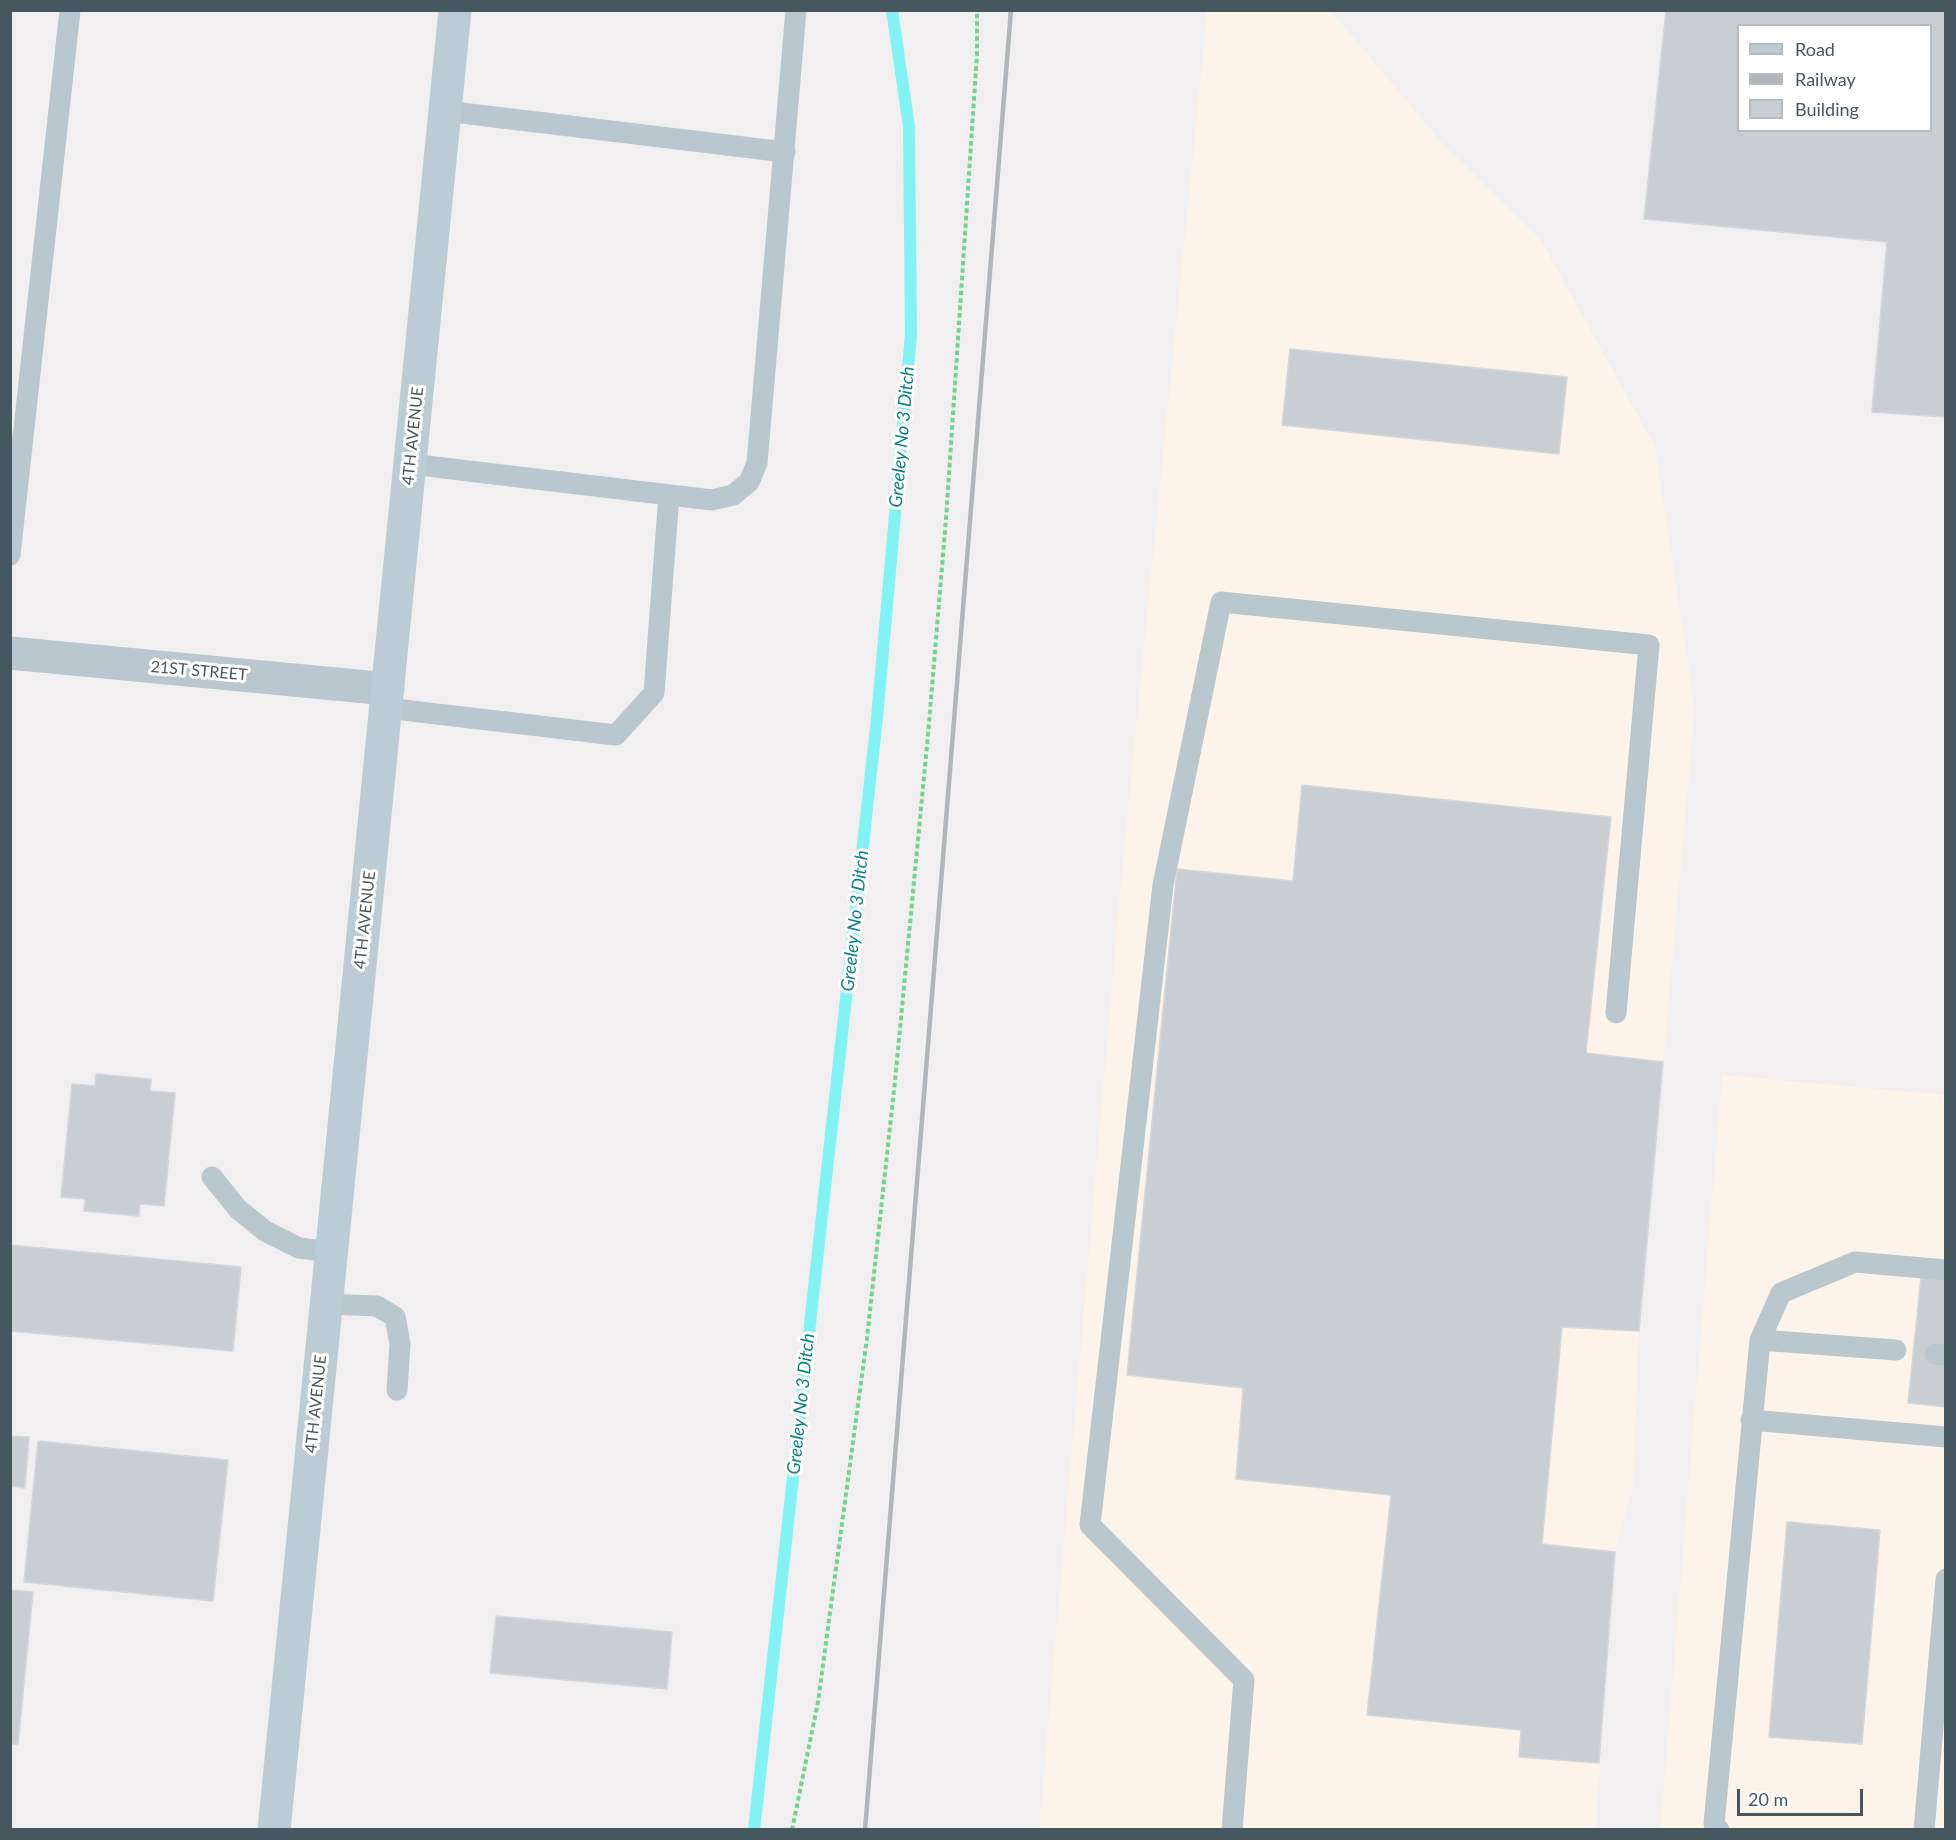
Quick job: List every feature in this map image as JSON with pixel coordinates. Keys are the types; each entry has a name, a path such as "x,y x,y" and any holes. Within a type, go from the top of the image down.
{"street":[{"name":"4TH AVENUE","path":"274,1830 455,10"},
{"name":"21ST STREET","path":"10,653 387,699"}],"lane":[{"path":"10,555 70,10"},
{"path":"411,464 712,500 733,495 749,482 757,463 796,10"},
{"path":"445,111 785,152"},
{"name":"21ST STREET","path":"387,699 616,735 654,693 669,495"},
{"path":"1232,1830 1244,1680 1090,1525 1163,885 1221,602 1649,645 1616,1012"},
{"path":"212,1177 238,1209 265,1231 299,1248 331,1252"},
{"path":"1719,1830 1714,1824 1760,1340 1781,1293 1855,1262 1946,1270"},
{"path":"326,1304 377,1306 395,1317 400,1344 398,1390"},
{"path":"1760,1340 1896,1350"},
{"path":"1751,1420 1946,1437"},
{"path":"1924,1830 1938,1759 1946,1579"}],"path":[{"path":"792,1830 820,1690 867,1338 895,1081 946,519 977,54 977,10"}],"shaded area":[{"path":"1207,11 1331,11 1441,142 1540,239 1655,447 1695,709 1639,1331 1633,1487 1615,1552 1596,1829 1039,1830 1122,868"},
{"path":"1722,1075 1945,1095 1945,1829 1660,1830"}],"building":[{"path":"1666,10 1946,10 1946,417 1872,412 1887,242 1644,219"},
{"path":"1290,349 1567,377 1559,454 1282,425"},
{"path":"1302,785 1611,817 1586,1053 1663,1062 1639,1331 1562,1327 1542,1544 1615,1552 1599,1763 1519,1757 1521,1730 1367,1715 1391,1495 1236,1479 1243,1388 1127,1375 1177,869 1293,881"},
{"path":"96,1074 151,1079 150,1091 175,1093 164,1206 140,1204 139,1216 84,1211 85,1199 61,1197 72,1084 95,1086"},
{"path":"10,1245 241,1267 233,1351 10,1331"},
{"path":"1921,1277 1946,1279 1946,1407 1908,1403"},
{"path":"10,1436 29,1437 25,1488 10,1486"},
{"path":"38,1441 228,1460 213,1601 24,1582"},
{"path":"1787,1522 1880,1530 1862,1744 1769,1737"},
{"path":"10,1590 33,1592 18,1744 10,1744"},
{"path":"496,1616 672,1632 667,1689 490,1673"}],"waterway":[{"name":"Greeley No 3 Ditch","path":"754,1830 877,718 911,334 909,127 892,10"}],"railway":[{"path":"865,1830 1011,10"}]}
